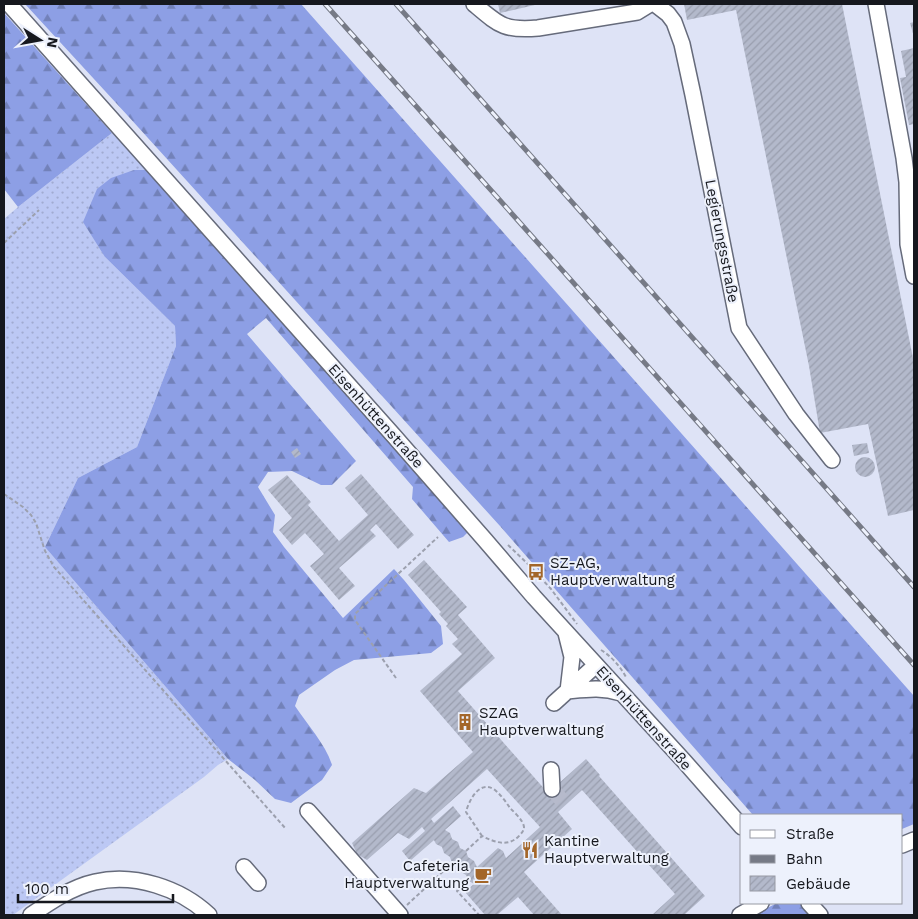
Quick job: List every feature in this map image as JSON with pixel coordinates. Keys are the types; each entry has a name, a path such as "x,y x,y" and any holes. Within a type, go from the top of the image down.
{"street":[{"name":"Eisenhüttenstraße","path":"9,4 394,436 534,597 740,825"},
{"path":"474,4 497,23 509,28 523,29 637,12 650,4"},
{"name":"Legierungsstraße","path":"655,4 668,14 674,22 682,44 739,328 796,414 832,460"},
{"path":"876,4 904,158 907,182 908,244 914,276"},
{"path":"566,632 572,657 568,691"},
{"path":"554,703 596,665"},
{"path":"568,691 597,688 621,693"},
{"path":"551,770 552,789"},
{"path":"308,811 399,914"},
{"path":"244,867 258,883"},
{"path":"31,915 69,891 95,882 110,880 149,883 174,891 209,915"},
{"path":"740,915 759,904"},
{"path":"810,904 820,915"}],"path":[{"path":"4,243 39,210"},
{"path":"4,494 31,515 54,568 286,829"},
{"path":"396,678 355,620 355,614 438,537"},
{"path":"489,787 495,790 524,825 523,831 507,843 494,842 482,836 466,812 474,794 482,788 489,787"},
{"path":"466,851 482,836"},
{"path":"399,914 452,863"},
{"path":"469,881 457,891 479,915"}],"shaded area":[{"path":"112,133 149,170 105,257 175,326 176,346 137,447 78,478 45,547 228,759 13,915 4,915 4,219"}],"green space":[{"path":"25,4 301,4 914,696 914,824 903,829 903,814 752,814 500,526"},
{"path":"4,13 112,133 18,207 4,189"},
{"path":"134,170 149,170 468,532 463,537 449,542 412,499 413,487 266,318 247,334 356,461 332,485 321,485 292,471 268,472 258,487 275,515 273,532 343,618 394,569 441,626 443,644 431,653 354,660 335,670 299,695 295,706 321,742 332,765 322,780 291,803 275,799 255,780 228,759 45,547 78,478 137,447 176,346 175,326 105,257 83,222 97,189 111,178"},
{"path":"775,904 801,904 811,915 754,915"}],"building":[{"path":"498,4 539,4 500,13"},
{"path":"684,4 842,4 914,363 914,510 888,516 868,424 820,433 809,366 736,10 687,20"},
{"path":"914,22 914,37 910,23"},
{"path":"914,48 914,124 909,125 900,78 906,77 901,51"},
{"path":"867,443 869,453 854,456 852,445"},
{"path":"297,448 301,454 295,458 291,452"},
{"path":"865,457 872,460 875,467 872,474 865,477 858,474 855,467 858,460"},
{"path":"361,474 414,535 398,549 376,524 370,530 376,536 339,568 355,586 339,600 310,566 324,554 305,533 292,545 279,530 292,518 268,490 287,475 311,502 308,505 339,541 368,515 345,488"},
{"path":"424,560 467,607 458,615 495,658 458,691 548,793 586,759 705,896 684,915 652,915 675,894 582,790 558,812 572,829 524,872 562,915 534,915 518,897 497,915 485,915 465,892 474,884 461,872 459,866 452,863 450,857 444,853 442,847 436,844 434,840 410,861 402,851 425,831 422,827 409,839 398,833 367,860 357,854 352,843 414,788 426,793 473,752 420,691 462,654 452,644 458,639 446,626 448,624 439,614 441,612 408,575","holes":["487,769 540,827 506,858 503,851 498,848 477,867 474,861 468,857 466,851 460,848 458,842 452,839 450,833 445,830 461,816 453,806 434,823 431,819"]}],"tunnel":[{"path":"552,789 566,805"}],"railway":[{"path":"325,4 914,665"},
{"path":"396,4 914,587"}],"place":[{"name":"SZ-AG, Hauptverwaltung","path":"536,572"},
{"name":"SZAG Hauptverwaltung","path":"465,722"},
{"name":"Kantine Hauptverwaltung","path":"530,850"},
{"name":"Cafeteria Hauptverwaltung","path":"483,875"}]}
